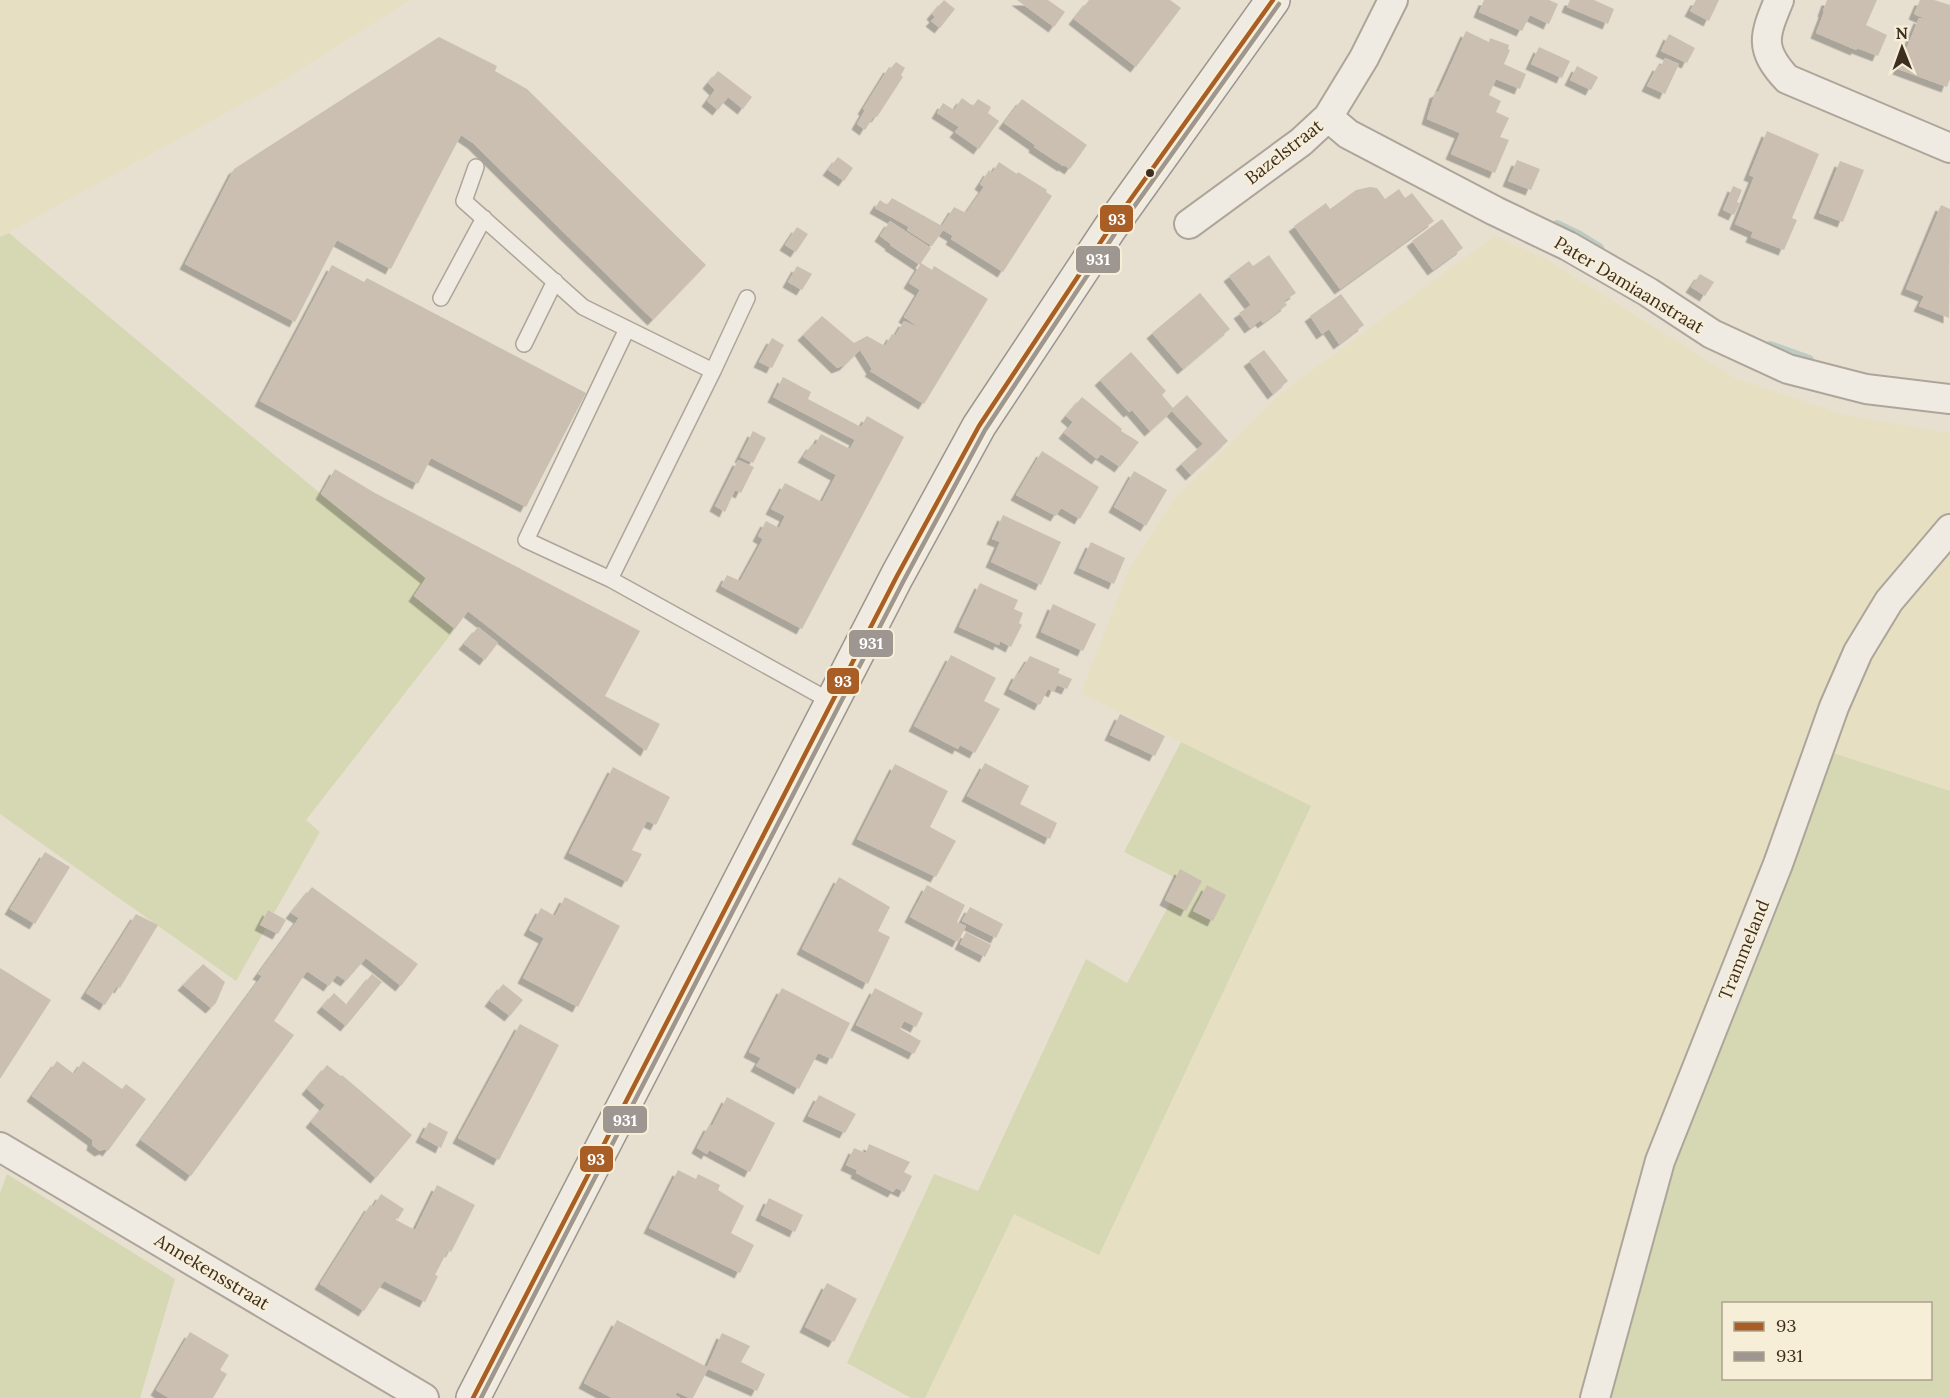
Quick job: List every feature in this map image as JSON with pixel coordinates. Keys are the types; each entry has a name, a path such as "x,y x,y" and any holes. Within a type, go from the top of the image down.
{"main road":[{"path":"473,1398 897,576 979,426 1110,228 1273,0"}],"street":[{"name":"Bazelstraat","path":"1189,224 1301,142 1328,117 1364,58 1393,0"},
{"path":"1779,0 1768,25 1766,44 1772,63 1787,79 1950,148"},
{"name":"Pater Damiaanstraat","path":"1328,117 1348,134 1495,211 1568,246 1648,292 1712,334 1788,369 1866,389 1950,399"},
{"name":"Trammeland","path":"1595,1398 1660,1161 1778,864 1834,707 1858,652 1889,601 1950,530"},
{"name":"Annekensstraat","path":"0,1147 424,1398"}],"lane":[{"path":"476,167 464,201 583,307 713,371"},
{"path":"441,298 484,218"},
{"path":"524,344 555,281"},
{"path":"610,579 747,298"},
{"path":"627,329 526,540 610,579 832,702"}],"shaded area":[{"path":"0,0 410,0 271,88 0,237"},
{"path":"1494,236 1546,259 1735,378 1845,415 1950,433 1950,791 1830,752 1711,1003 1625,1227 1585,1398 925,1398 1014,1214 1100,1254 1311,806 1081,693 1129,569 1175,498 1280,394"}],"green space":[{"path":"9,233 321,494 426,578 414,596 455,629 306,820 320,832 274,913 268,910 260,925 266,928 236,981 0,814 0,237"},
{"path":"1181,742 1311,806 1099,1255 1014,1214 925,1398 911,1398 847,1363 934,1174 978,1191 1086,959 1127,983 1182,881 1124,852"},
{"path":"1830,752 1950,791 1950,1398 1585,1398 1625,1227 1711,1003"},
{"path":"7,1174 175,1279 140,1398 0,1398 0,1193"}],"building":[{"path":"944,0 955,9 940,28 931,21 935,17 932,14"},
{"path":"1017,0 1048,0 1065,12 1054,27"},
{"path":"1089,0 1170,0 1181,8 1136,67 1074,19"},
{"path":"1484,0 1549,0 1558,4 1549,24 1530,15 1522,31 1479,12"},
{"path":"1570,0 1594,0 1614,9 1608,24 1567,7"},
{"path":"1696,0 1719,0 1709,21 1690,11"},
{"path":"1827,0 1877,0 1866,25 1887,35 1878,56 1857,48 1856,50 1816,33"},
{"path":"1920,0 1934,0 1950,5 1950,79 1947,87 1898,69 1919,18 1928,20 1914,14"},
{"path":"1466,31 1489,42 1490,38 1509,45 1510,50 1504,64 1526,74 1520,89 1496,79 1489,95 1501,101 1496,112 1509,118 1500,137 1509,140 1495,173 1451,154 1460,133 1427,119 1435,93 1439,91"},
{"path":"1669,34 1695,48 1687,63 1661,51"},
{"path":"439,37 497,66 495,71 527,89 706,265 653,320 473,143 461,135 391,269 337,240 295,322 185,264 234,169"},
{"path":"1539,47 1570,61 1562,78 1531,64"},
{"path":"1665,58 1679,64 1665,94 1647,86 1658,65 1661,66"},
{"path":"896,62 905,68 901,75 903,77 877,117 874,116 865,130 857,124 865,110 863,109 889,67 891,68"},
{"path":"1577,66 1598,77 1591,90 1570,80"},
{"path":"718,71 752,97 743,109 728,97 718,110 707,101 715,90 708,83"},
{"path":"962,98 973,106 978,99 991,107 988,113 999,121 979,149 955,132 959,127 937,113 943,103 954,110"},
{"path":"1022,99 1087,145 1070,169 1034,147 1035,145 1004,123"},
{"path":"1767,131 1819,154 1792,218 1797,220 1784,250 1751,237 1753,232 1735,224 1754,177 1749,175"},
{"path":"838,157 853,168 844,181 828,170"},
{"path":"1517,160 1540,169 1531,190 1508,181"},
{"path":"1840,161 1864,170 1843,222 1819,213"},
{"path":"999,162 1047,190 1046,192 1052,196 1003,272 951,239 953,236 943,230 932,246 907,230 909,227 875,208 880,200 887,205 892,198 942,226 954,207 966,213 984,187 980,184 989,170 992,173"},
{"path":"1733,186 1742,190 1737,202 1740,203 1734,215 1723,210"},
{"path":"1377,188 1385,199 1399,189 1405,198 1412,193 1434,221 1340,289 1294,226 1326,203 1330,209 1356,190"},
{"path":"1941,205 1950,209 1949,318 1919,306 1924,296 1906,289"},
{"path":"1442,219 1463,248 1433,270 1412,241"},
{"path":"890,221 931,248 921,263 932,270 934,266 988,299 924,404 870,371 872,369 860,350 845,365 837,368 803,335 822,316 854,343 867,336 885,346 892,334 895,336 904,321 920,328 904,317 920,290 909,283 920,265 880,236"},
{"path":"797,227 808,234 796,252 785,245"},
{"path":"1269,255 1296,293 1284,301 1287,305 1263,323 1261,320 1250,328 1239,313 1251,305 1229,276 1249,261 1253,266"},
{"path":"332,265 364,282 367,278 586,393 526,507 431,458 418,484 260,401"},
{"path":"797,266 812,274 802,290 788,282"},
{"path":"1700,274 1714,282 1705,296 1691,287"},
{"path":"1200,293 1230,329 1183,369 1152,333"},
{"path":"1341,294 1364,325 1339,344 1329,329 1322,334 1310,316"},
{"path":"772,338 784,345 772,368 759,362"},
{"path":"1264,350 1288,381 1273,394 1249,361"},
{"path":"1131,352 1166,391 1162,395 1173,408 1187,395 1228,441 1191,475 1181,464 1203,444 1172,411 1150,431 1132,410 1129,412 1100,380"},
{"path":"783,377 811,392 808,399 861,427 867,416 904,437 802,629 721,586 727,575 740,581 763,539 758,536 766,521 779,528 785,516 771,509 785,483 822,502 836,475 803,457 812,444 815,445 821,434 850,449 855,440 773,397"},
{"path":"1082,397 1122,429 1121,431 1139,442 1120,467 1101,454 1097,459 1064,433 1073,422 1066,416"},
{"path":"753,431 766,438 753,463 740,457"},
{"path":"1042,451 1099,487 1080,519 1061,508 1056,516 1016,495"},
{"path":"738,460 754,467 741,493 735,490 725,512 715,506"},
{"path":"335,469 375,493 640,631 605,696 660,724 646,751 468,611 455,629 414,596 426,578 321,494"},
{"path":"1134,471 1167,490 1146,526 1114,507"},
{"path":"1003,515 1061,542 1041,585 991,562 1000,542 992,539"},
{"path":"1091,542 1125,558 1114,584 1079,568"},
{"path":"980,583 1018,600 1014,609 1023,613 1019,623 1022,625 1011,647 1000,641 999,645 959,627"},
{"path":"1053,604 1096,624 1083,651 1041,632"},
{"path":"478,627 498,643 485,660 464,644"},
{"path":"951,655 996,678 984,701 1000,709 975,753 960,745 958,749 914,726"},
{"path":"1030,656 1060,669 1058,673 1072,679 1067,689 1057,685 1054,692 1048,689 1040,705 1009,689 1017,673 1019,674"},
{"path":"1120,714 1165,736 1155,756 1110,735"},
{"path":"985,763 1029,786 1020,804 1057,823 1050,839 967,796"},
{"path":"895,764 948,791 930,827 956,841 936,877 857,839"},
{"path":"613,767 670,797 656,825 647,821 632,850 642,854 627,882 569,853"},
{"path":"45,852 70,867 35,924 10,909"},
{"path":"1180,869 1202,881 1186,911 1165,900"},
{"path":"839,877 890,907 878,931 890,937 868,984 802,949"},
{"path":"927,885 965,905 957,922 966,926 958,942 910,917"},
{"path":"1207,885 1226,895 1213,921 1193,911"},
{"path":"312,887 418,964 401,986 366,958 346,981 337,975 329,986 307,971 274,1021 294,1035 191,1176 141,1140 262,976 258,974 299,918 291,913"},
{"path":"565,897 620,926 578,1007 523,978 544,938 529,930 541,908 555,916"},
{"path":"970,907 1003,924 996,938 962,921"},
{"path":"268,910 286,920 278,934 260,925"},
{"path":"136,914 158,925 120,988 117,986 105,1005 86,993"},
{"path":"966,932 991,945 985,957 960,944"},
{"path":"203,964 225,982 216,1003 211,1008 183,985"},
{"path":"0,968 51,1000 0,1079"},
{"path":"372,974 382,982 346,1026 322,1007 334,993 347,1005"},
{"path":"503,984 523,1000 510,1016 490,1001"},
{"path":"782,988 850,1023 832,1059 818,1053 799,1089 756,1066 761,1058 749,1052"},
{"path":"875,988 923,1013 916,1027 904,1021 900,1029 921,1041 914,1054 856,1025"},
{"path":"520,1024 559,1045 499,1160 458,1138"},
{"path":"57,1061 74,1074 83,1061 122,1089 126,1084 146,1099 108,1151 105,1149 100,1151 92,1145 93,1140 32,1096"},
{"path":"327,1065 342,1075 412,1135 376,1178 311,1122 325,1105 307,1089"},
{"path":"819,1095 856,1114 845,1133 808,1116"},
{"path":"727,1097 775,1123 750,1172 709,1150 707,1154 697,1148"},
{"path":"429,1122 448,1132 441,1148 421,1137"},
{"path":"869,1144 910,1162 904,1172 912,1176 904,1192 896,1188 893,1192 856,1173 857,1170 846,1165 854,1148 866,1153"},
{"path":"678,1170 696,1179 698,1174 720,1185 718,1190 744,1206 731,1233 754,1245 740,1273 649,1228"},
{"path":"437,1185 475,1205 451,1252 448,1250 435,1275 438,1276 425,1302 384,1281 364,1311 320,1284 370,1205 373,1207 381,1194 404,1209 398,1219 387,1215 415,1230"},
{"path":"769,1198 803,1215 795,1232 761,1215"},
{"path":"827,1283 857,1299 834,1342 805,1327"},
{"path":"617,1320 707,1367 722,1333 750,1346 741,1362 765,1374 757,1391 708,1369 693,1398 677,1392 675,1395 680,1398 612,1398 584,1383"},
{"path":"190,1332 229,1355 220,1370 227,1374 213,1398 169,1398 156,1390"}],"waterway":[{"path":"1557,225 1599,248"},
{"path":"1770,346 1809,360"}],"transit line":[{"name":"93","path":"473,1398 897,576 979,426 1110,228 1273,0"},
{"name":"931","path":"481,1398 904,580 985,430 1116,232 1279,4"}]}
